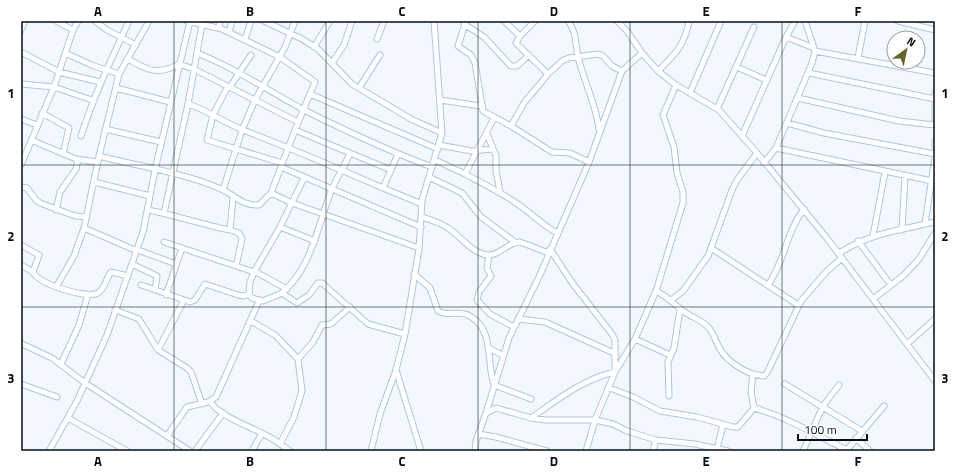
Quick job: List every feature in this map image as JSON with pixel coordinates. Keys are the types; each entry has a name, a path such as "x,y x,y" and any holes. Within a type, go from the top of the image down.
{"street":[{"path":"21,30 25,21"},
{"path":"56,21 73,30"},
{"path":"21,165 23,157 54,87 73,30 78,21"},
{"path":"95,21 102,27 136,45"},
{"path":"81,136 92,100 129,21"},
{"path":"56,287 74,256 84,228 97,162 119,74 149,21"},
{"path":"50,451 68,418 107,335 144,232 155,170 189,21 219,27 245,39 280,56 314,80 315,83 288,147 271,193 259,205 247,204 233,198 223,190 173,173 155,170 99,156"},
{"path":"219,27 220,21"},
{"path":"229,32 232,21"},
{"path":"245,39 252,21"},
{"path":"264,21 290,33 314,47 332,63 346,79 359,88 411,119 442,133"},
{"path":"223,190 242,130 255,100 280,56 295,21"},
{"path":"314,47 330,21"},
{"path":"332,63 344,45 352,21"},
{"path":"377,39 384,21"},
{"path":"371,451 380,414 396,370 405,334 419,248 422,204 442,133 434,21"},
{"path":"504,21 520,36"},
{"path":"568,21 574,30 578,57 596,109 600,130"},
{"path":"617,21 627,31 642,53 658,70 676,85 717,109 742,136 804,209 935,381"},
{"path":"658,70 678,51 687,35 689,21"},
{"path":"690,93 721,21"},
{"path":"742,136 766,80 794,21"},
{"path":"764,163 776,148 809,73 815,49 805,21"},
{"path":"858,58 865,21"},
{"path":"898,21 911,22 935,30"},
{"path":"531,22 516,43 548,74"},
{"path":"529,55 516,66 511,66 484,37 465,23 458,46 471,56 476,63 481,106 483,111 511,126 552,152 558,154 566,152 589,162"},
{"path":"164,213 188,104 202,24"},
{"path":"717,109 754,27"},
{"path":"786,37 815,49 935,73"},
{"path":"23,53 59,72 100,82"},
{"path":"65,53 105,70 119,74"},
{"path":"197,53 263,86 304,110 398,154 432,167"},
{"path":"475,451 478,434 490,401 502,355 589,162 622,71 642,53"},
{"path":"511,126 524,103 548,74 562,61 600,54 612,66 622,71"},
{"path":"251,55 240,74 229,87 213,115 207,140 236,148 281,165 304,178 421,227"},
{"path":"359,88 380,55"},
{"path":"128,59 158,72 170,70 179,64"},
{"path":"179,64 194,69 298,122"},
{"path":"737,67 766,80"},
{"path":"809,73 935,99"},
{"path":"21,84 54,87 92,100"},
{"path":"586,451 596,420 610,388 615,372 635,339 656,291 683,204 683,192 677,173 674,147 664,115 676,85"},
{"path":"116,88 170,102"},
{"path":"935,93 935,120"},
{"path":"310,94 439,147 478,151 493,148"},
{"path":"798,98 899,121 935,125"},
{"path":"440,100 481,106"},
{"path":"188,104 199,107 242,130 288,147 422,204"},
{"path":"42,113 69,128 63,154"},
{"path":"465,174 494,118"},
{"path":"21,119 37,125"},
{"path":"787,123 824,133 935,154"},
{"path":"105,129 161,142"},
{"path":"295,130 391,170"},
{"path":"487,134 496,156 496,170 500,192"},
{"path":"31,140 63,154 78,159 97,162"},
{"path":"935,141 935,146"},
{"path":"776,148 932,181"},
{"path":"141,285 166,295 193,301 205,284 238,295 248,294 259,301 268,300 282,293 302,270 332,189 343,171 350,153"},
{"path":"671,300 680,295 706,260 732,190 737,180 757,153"},
{"path":"383,188 398,154"},
{"path":"925,224 935,157"},
{"path":"56,210 60,192 76,169 78,159"},
{"path":"435,160 487,184 529,212 541,224 557,233"},
{"path":"873,236 885,172"},
{"path":"902,230 905,176"},
{"path":"429,177 462,194 481,217 515,242"},
{"path":"248,294 254,271 280,227 304,178"},
{"path":"94,182 150,196"},
{"path":"21,187 28,188 38,202 75,216 86,217"},
{"path":"271,193 292,203 419,248"},
{"path":"230,230 233,198"},
{"path":"768,286 781,262 796,220 804,209"},
{"path":"148,210 239,233 242,239 236,266"},
{"path":"422,217 440,223 478,252 489,255 515,242 520,242 550,251 573,284 612,334 616,354 615,372"},
{"path":"656,291 671,300 680,309 703,322 711,331 718,347 726,356 745,371 764,376 767,373 798,305 840,256 858,241 873,236 935,222"},
{"path":"280,227 314,241"},
{"path":"84,228 176,264"},
{"path":"873,299 903,276 919,259 935,234"},
{"path":"858,241 891,286"},
{"path":"164,242 254,271 287,289"},
{"path":"21,245 39,255 33,272"},
{"path":"166,295 182,248"},
{"path":"711,248 798,305"},
{"path":"489,255 487,268 491,276 479,292 477,300 490,314 514,328"},
{"path":"132,264 158,276 155,290"},
{"path":"21,265 33,272 39,280 56,287 88,294 96,294 102,290 111,272 128,276"},
{"path":"414,274 430,288 438,311 445,314 462,312 478,322 484,332 489,348 491,372 494,385"},
{"path":"282,293 294,302 298,303 309,295 316,285 320,283 350,307 368,324 405,334"},
{"path":"61,364 79,325 88,294"},
{"path":"158,350 184,300"},
{"path":"167,436 184,411 193,405 210,401 218,393 259,301"},
{"path":"298,359 312,342 322,326 331,324 350,307"},
{"path":"669,396 670,381 667,367 674,348 680,309"},
{"path":"116,310 139,319 158,350 191,372 202,404"},
{"path":"518,319 532,319 545,322 616,354"},
{"path":"907,344 935,319"},
{"path":"251,321 275,335 298,359 302,391 294,417 280,444"},
{"path":"635,339 670,356"},
{"path":"21,344 52,358 85,383 190,451"},
{"path":"489,348 502,355"},
{"path":"396,370 421,451"},
{"path":"530,418 572,390 592,379 615,372"},
{"path":"753,374 751,392 754,408"},
{"path":"21,384 57,397"},
{"path":"785,384 862,431"},
{"path":"494,385 531,399"},
{"path":"803,451 823,406 839,385"},
{"path":"610,388 633,397 660,412 697,417 723,425 738,426 754,408"},
{"path":"210,401 215,408 262,433 290,451"},
{"path":"490,401 496,408 530,418 559,421 596,420 608,422 627,431 656,440 728,451"},
{"path":"754,408 771,413 846,450 884,406"},
{"path":"486,414 496,408"},
{"path":"195,451 223,413"},
{"path":"68,418 127,451"},
{"path":"717,449 723,425"},
{"path":"252,451 262,433"},
{"path":"478,434 496,436 547,451"},
{"path":"856,438 870,451"},
{"path":"653,451 656,440"}]}
